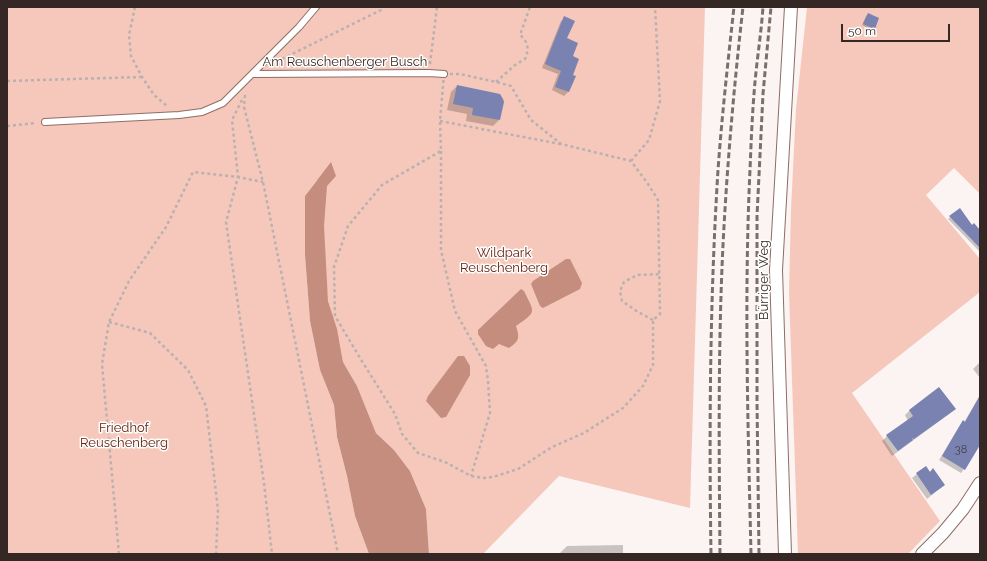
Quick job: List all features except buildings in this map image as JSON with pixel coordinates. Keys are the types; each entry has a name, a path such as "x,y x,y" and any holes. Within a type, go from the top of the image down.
{"street":[{"name":"Bürriger Weg","path":"785,554 776,270 791,7"},
{"path":"922,554 964,510 980,483"}],"lane":[{"path":"253,74 299,28 316,7"},
{"name":"Am Reuschenberger Busch","path":"45,122 179,115 202,112 223,103 253,74 444,74"}],"path":[{"path":"135,7 129,35 131,56 154,95 179,115"},
{"path":"282,60 381,10 382,7"},
{"path":"429,73 437,7"},
{"path":"496,82 515,65 525,59 528,50 525,40 520,35 530,7"},
{"path":"632,162 650,140 660,101 655,7"},
{"path":"253,74 246,92 244,107 262,182 338,554"},
{"path":"471,476 490,413 488,381 486,366 455,311 441,250 440,121 444,74 460,74 511,86 532,120 561,144"},
{"path":"7,81 142,77"},
{"path":"244,94 232,120 238,177 226,222 264,483 272,554"},
{"path":"440,121 561,144 632,162 658,200 660,314 653,320 652,365 643,386 623,408 584,433 552,447 518,468 493,477 483,478 471,476 444,462 418,453 402,434 395,414 335,316 334,267 348,226 382,184 441,151"},
{"path":"7,126 45,122"},
{"path":"119,554 102,364 109,322 129,281 166,228 193,172 238,177 262,182"},
{"path":"653,320 622,301 620,291 624,282 637,275 659,274"},
{"path":"109,322 150,334 188,370 206,406 218,510 216,554"}],"green space":[{"path":"7,7 705,7 690,508 559,476 483,554 429,554 426,509 410,471 394,450 376,433 357,386 343,362 328,301 317,180 305,196 305,255 310,321 320,370 334,405 337,437 355,516 369,554 7,554"},
{"path":"807,7 980,7 980,194 954,168 926,195 980,259 980,292 852,393 940,521 908,554 798,554 789,292 796,109"}],"shaded area":[{"path":"331,162 336,176 327,186 324,226 328,301 337,329 343,362 357,386 376,433 394,450 410,471 426,509 429,554 369,554 355,516 337,437 334,405 320,370 310,321 305,255 305,196"},
{"path":"566,259 570,259 582,283 580,289 543,308 540,306 531,284 533,281"},
{"path":"521,289 528,298 532,312 516,326 518,334 517,341 509,348 499,344 493,349 486,346 478,334 478,330"},
{"path":"458,356 464,356 470,366 470,375 446,417 441,418 426,401 428,396"}],"railway":[{"path":"711,554 710,410 715,218 725,88 734,7"},
{"path":"720,554 719,438 721,284 731,126 743,7"},
{"path":"751,554 747,362 748,218 753,103 763,7"},
{"path":"759,554 757,216 763,94 771,7"}],"park label":[{"name":"Wildpark Reuschenberg","path":"504,260"},
{"name":"Friedhof Reuschenberg","path":"124,436"}]}
